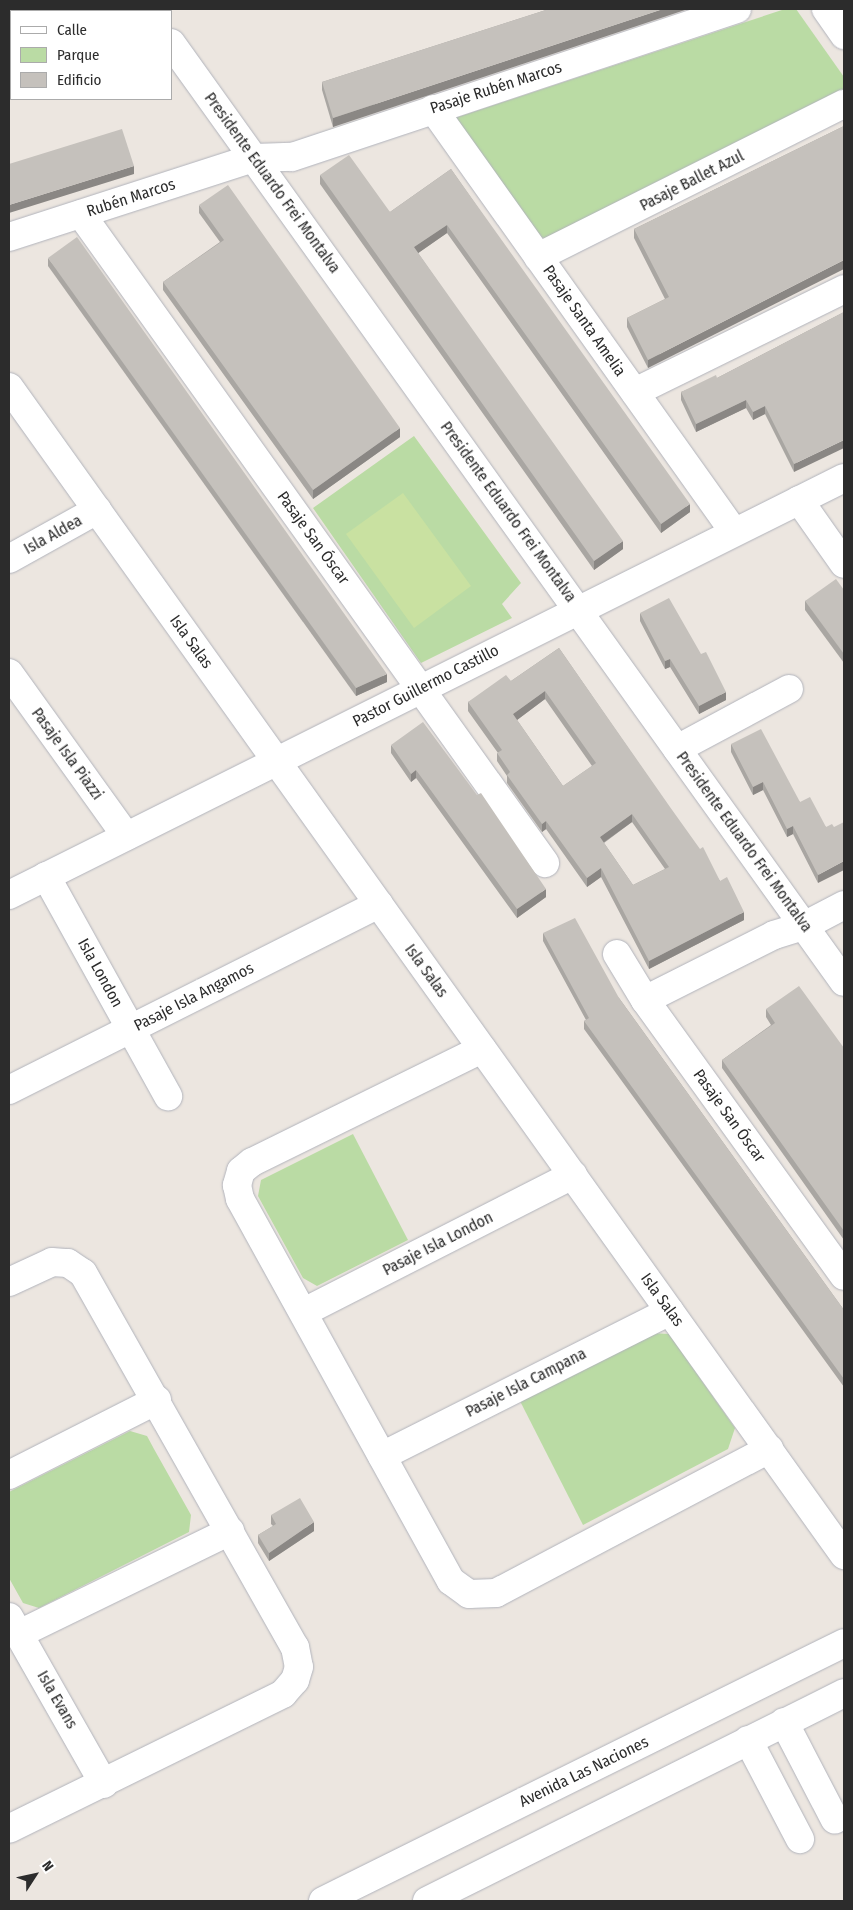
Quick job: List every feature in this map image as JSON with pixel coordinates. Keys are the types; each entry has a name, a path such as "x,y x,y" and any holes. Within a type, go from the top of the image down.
{"street":[{"name":"Pasaje Rubén Marcos","path":"254,158 292,157 737,9"},
{"path":"826,9 844,35"},
{"name":"Presidente Eduardo Frei Montalva","path":"172,44 844,982"},
{"name":"Pasaje Ballet Azul","path":"538,256 844,104"},
{"name":"Pasaje Santa Amelia","path":"433,109 734,532"},
{"name":"Rubén Marcos","path":"9,237 254,158"},
{"name":"Pasaje San Óscar","path":"81,214 545,863"},
{"path":"634,392 844,289"},
{"name":"Isla Salas","path":"9,387 844,1555"},
{"name":"Pastor Guillermo Castillo","path":"9,896 844,478"},
{"path":"799,500 844,564"},
{"name":"Isla Aldea","path":"9,559 97,510"},
{"name":"Pasaje Isla Piazzi","path":"9,672 126,836"},
{"path":"677,749 788,689"},
{"name":"Isla London","path":"46,876 168,1096"},
{"name":"Pasaje Isla Angamos","path":"9,1090 379,904"},
{"path":"645,1000 774,936 804,926 844,905"},
{"name":"Pasaje San Óscar","path":"617,954 645,1000 844,1276"},
{"path":"482,1049 252,1162 241,1171 238,1192 451,1581 469,1594 488,1596 769,1450"},
{"name":"Pasaje Isla London","path":"304,1312 572,1175"},
{"path":"9,1282 52,1262 77,1267 88,1280 295,1647 299,1667 295,1680 279,1696 104,1784 9,1829"},
{"name":"Pasaje Isla Campana","path":"382,1456 670,1311"},
{"path":"9,1475 157,1400"},
{"path":"14,1625 230,1532"},
{"name":"Isla Evans","path":"14,1625 104,1784"},
{"name":"Avenida Las Naciones","path":"323,1901 844,1643"},
{"path":"427,1901 844,1693"},
{"path":"784,1722 834,1820"},
{"path":"748,1740 800,1839"}],"green space":[{"path":"785,9 796,9 844,77 844,91 545,238 538,237 455,118"},
{"path":"414,436 521,583 502,604 512,618 421,663 313,508"},
{"path":"403,493 471,586 414,628 346,534"},
{"path":"353,1134 408,1240 317,1286 303,1278 258,1196 261,1180"},
{"path":"650,1333 669,1334 735,1428 728,1449 583,1525 520,1401"},
{"path":"130,1431 147,1436 191,1515 189,1532 39,1608 23,1603 9,1578 9,1492"}],"building":[{"path":"549,9 663,9 333,118 322,82"},
{"path":"844,126 844,260 648,360 627,318 669,297 634,229"},
{"path":"122,129 134,166 9,205 9,164"},
{"path":"349,155 390,212 451,169 690,504 661,524 447,225 414,247 623,541 594,561 320,175"},
{"path":"228,185 400,428 313,490 163,282 224,240 199,205"},
{"path":"77,237 387,674 356,688 48,258"},
{"path":"844,312 844,440 794,464 765,406 753,412 746,400 696,424 681,392 716,375 717,378"},
{"path":"836,579 844,590 844,654 805,601"},
{"path":"669,598 701,654 706,652 726,692 699,706 670,659 665,661 640,613"},
{"path":"559,648 700,849 703,847 720,881 727,877 744,912 649,961 601,868 587,878 546,821 542,824 507,775 510,772 497,753 502,750 468,702 506,675 511,681","holes":["545,691 596,763 563,786 513,714","632,814 669,867 633,885 600,837"]},
{"path":"423,722 477,795 481,793 546,889 517,909 416,770 411,774 391,745"},
{"path":"761,729 800,802 810,797 826,827 832,824 834,827 844,822 844,861 818,875 793,826 787,829 763,782 753,787 731,744"},
{"path":"575,918 619,998 844,1310 844,1379 584,1021 589,1018 543,933"},
{"path":"799,986 844,1048 844,1231 722,1060 775,1023 766,1009"},
{"path":"300,1498 314,1522 269,1553 258,1535 276,1524 271,1515"}]}
